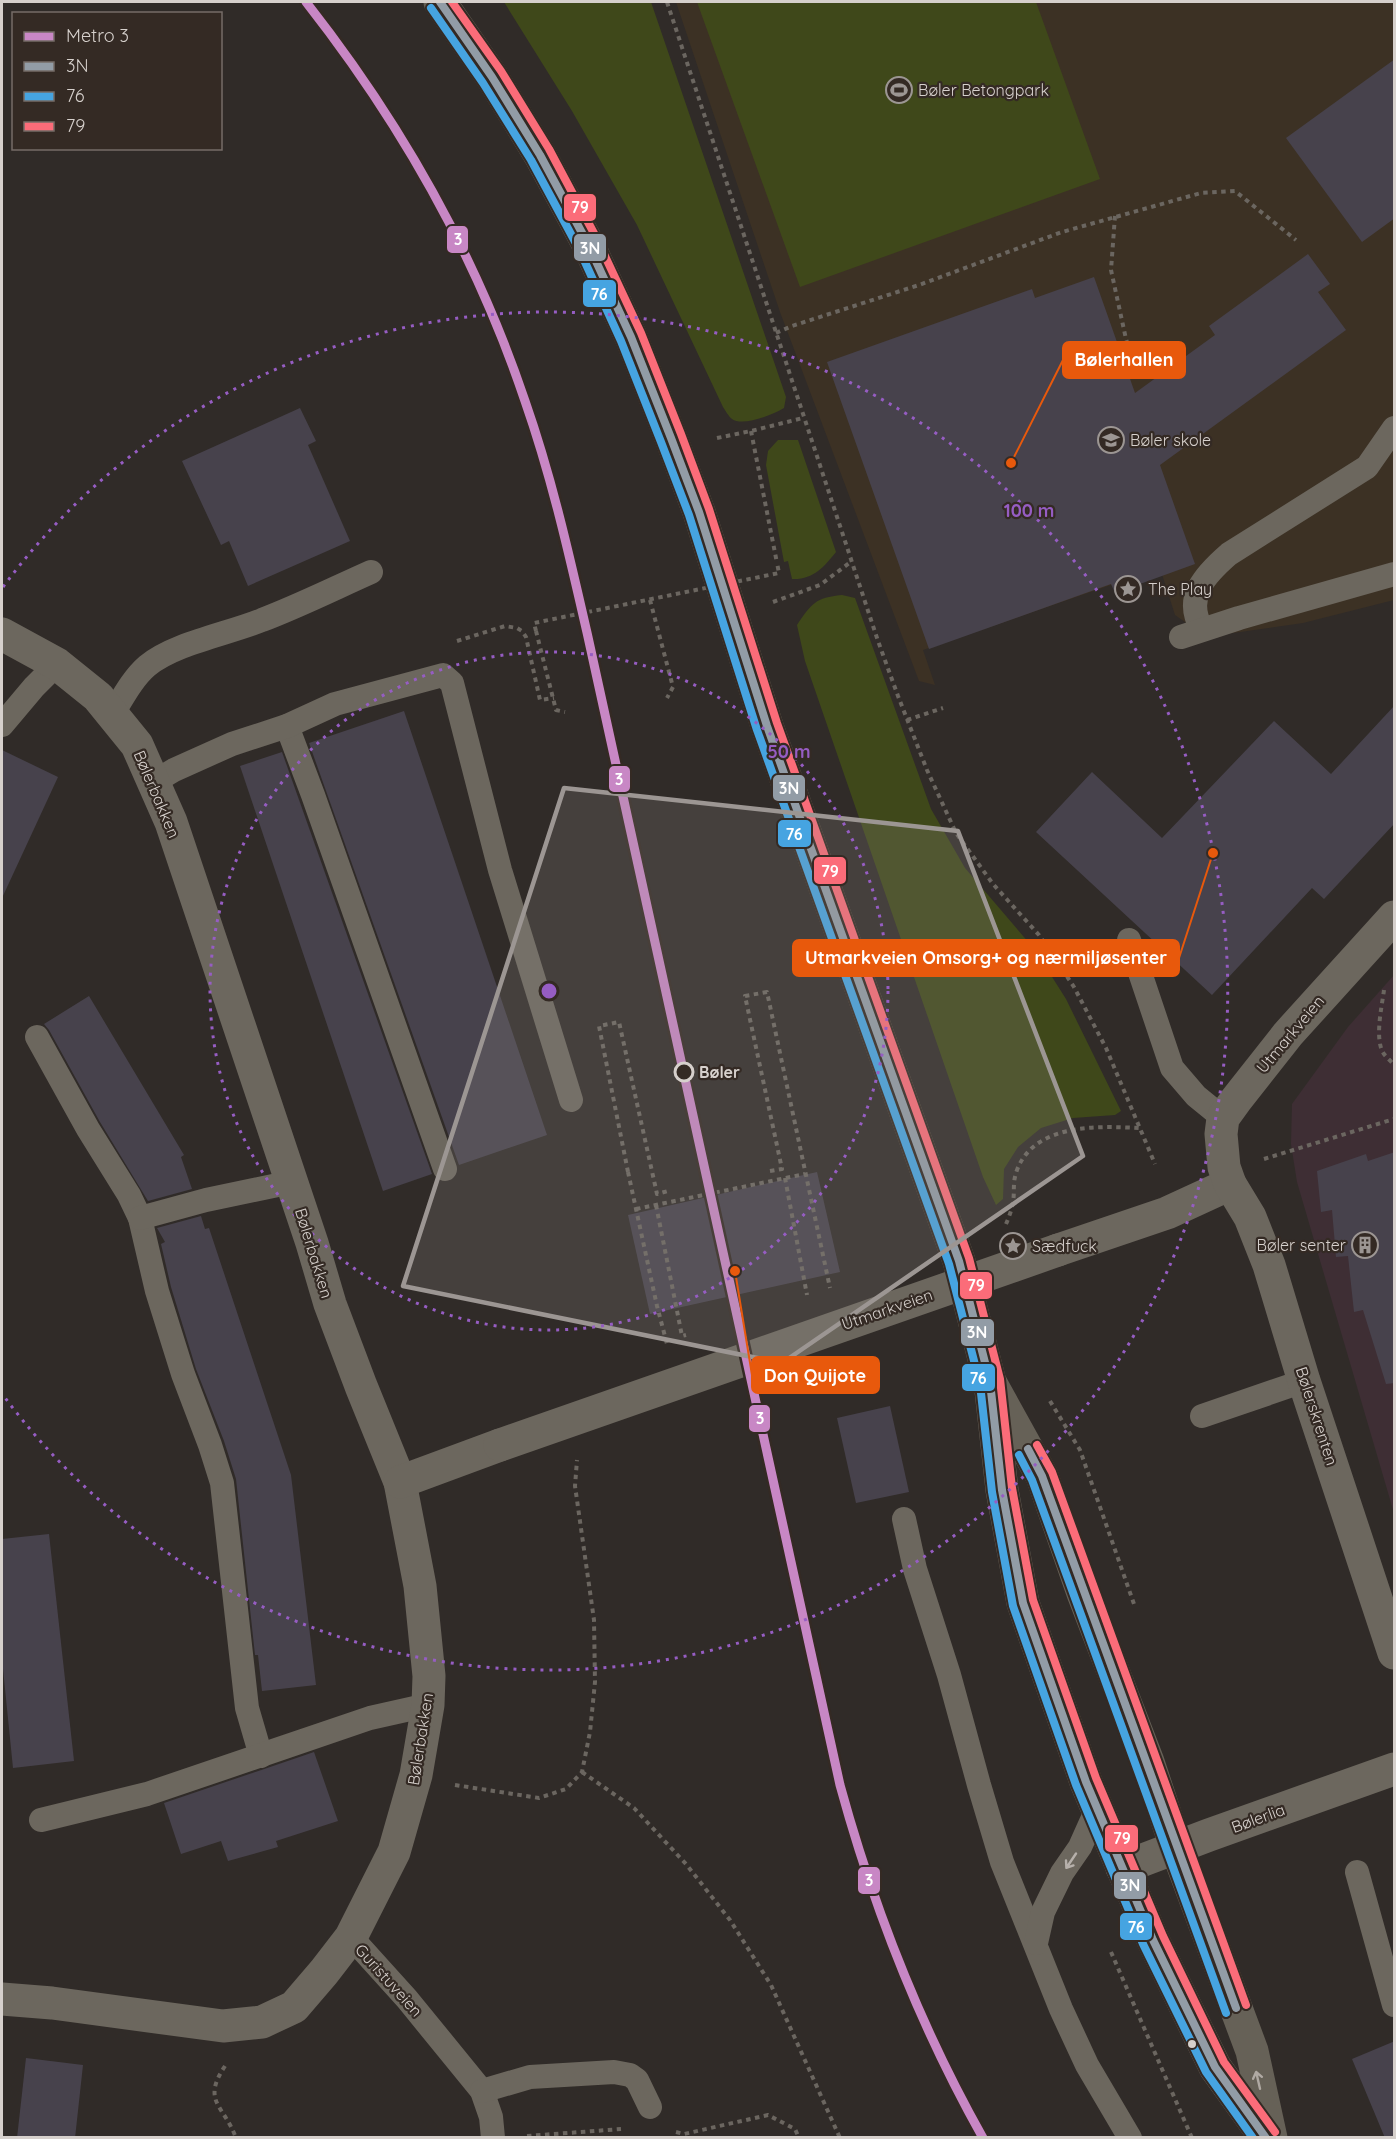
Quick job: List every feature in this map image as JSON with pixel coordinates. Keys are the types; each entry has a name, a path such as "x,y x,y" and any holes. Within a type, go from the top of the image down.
{"main road":[{"path":"441,2 492,77 540,155 588,244 631,338 671,438 699,513 771,737 959,1261 990,1382 1042,1476 1252,2051 1271,2138"}],"street":[{"name":"Bølerbakken","path":"2,634 57,664 98,697 137,746 154,782 171,822 292,1182 330,1304 400,1482 420,1586 429,1676 428,1705 416,1775 394,1852 351,1937"},
{"name":"Utmarkveien","path":"1223,1118 1288,1034 1395,917"},
{"path":"1223,1118 1221,1152 1230,1184"},
{"name":"Utmarkveien","path":"400,1482 838,1326 1167,1213 1230,1184"},
{"name":"Bølerskrenten","path":"1230,1184 1250,1217 1269,1265 1395,1653"},
{"path":"990,1382 1002,1490 1023,1603 1097,1809 1153,1940 1215,2067 1266,2138"},
{"name":"Bølerlia","path":"1122,1868 1395,1769"},
{"name":"Guristuveien","path":"2,1999 52,2003 223,2026 262,2022 294,2007 351,1937"}],"lane":[{"path":"1395,428 1367,467 1229,555 1211,570 1197,591 1192,633 1395,574"},
{"path":"112,715 127,690 147,666 168,654 190,644 261,621 371,572"},
{"path":"2,725 57,664"},
{"path":"154,782 174,770 232,744 287,726 335,704 443,675 452,683 500,870 571,1100"},
{"path":"287,726 445,1169"},
{"path":"1128,940 1172,1068 1196,1096 1223,1118"},
{"path":"37,1037 88,1130 129,1195 140,1218 157,1291 183,1374 222,1483 247,1708 261,1756"},
{"path":"140,1218 206,1200 292,1182"},
{"path":"1203,1416 1305,1381"},
{"path":"904,1519 915,1569 949,1675 1002,1862 1061,2009 1087,2066 1130,2138"},
{"path":"41,1820 147,1794 370,1718 428,1705"},
{"path":"1036,1943 1043,1912 1062,1874 1080,1847 1097,1809"},
{"path":"1357,1872 1395,2005"},
{"name":"Guristuveien","path":"351,1937 407,1999 482,2091 491,2117 493,2138"},
{"path":"482,2091 530,2077 614,2072 630,2075 637,2080 650,2107"}],"path":[{"path":"667,2 803,418 907,720 927,770 956,833 993,884 1039,935 1091,1015 1155,1164"},
{"path":"776,333 919,285 1062,232 1201,193 1235,191 1296,240"},
{"path":"1115,216 1111,270 1126,339 1136,371"},
{"path":"717,438 803,418"},
{"path":"565,712 556,710 534,623 779,573 751,431"},
{"path":"773,602 820,585 852,561"},
{"path":"650,600 673,687 667,698"},
{"path":"527,641 540,700 554,698"},
{"path":"907,720 943,708"},
{"path":"1385,982 1380,1047 1384,1055 1395,1065"},
{"path":"770,1171 782,1169 745,996 767,992 838,1326"},
{"path":"668,1191 657,1194 619,1022 599,1026 657,1306 677,1384"},
{"path":"1264,1159 1395,1119"},
{"path":"1005,1229 1014,1200 1012,1190 1018,1168 1030,1150 1038,1143 1063,1132 1111,1127 1139,1128"},
{"path":"636,1209 805,1174"},
{"path":"785,1178 807,1295 797,1297"},
{"path":"656,1205 682,1336 690,1334"},
{"path":"446,1783 539,1798 566,1789 582,1772 591,1732 595,1682 594,1620 582,1523"},
{"path":"582,1772 634,1808 686,1864 730,1920 771,1985 840,2138"},
{"path":"228,2062 216,2080 213,2094 236,2138"}],"highlighted area":[{"path":"564,788 958,831 1083,1156 782,1363 403,1286"}],"shaded area":[{"name":"Bøler skole","path":"676,2 1394,2 1394,600 1303,623 1219,635 1195,629 1175,615 1160,568 923,650 935,685 919,681 780,312"},
{"path":"1394,975 1394,1513 1297,1182 1291,1144 1292,1104 1348,1027"}],"green space":[{"path":"504,2 651,2 786,397 784,408 743,422 732,419 727,413 637,225 572,111"},
{"name":"Bøler Betongpark","path":"697,2 1036,2 1100,179 800,287"},
{"path":"778,440 798,440 836,552 817,572 799,579 792,579 788,561 784,562 766,465 768,451"},
{"path":"842,595 855,598 931,809 965,868 1035,950 1066,999 1121,1111 1115,1115 1073,1118 1041,1128 1018,1147 1004,1169 1003,1199 996,1205 983,1177 805,661 797,625 815,603"}],"building":[{"path":"1395,59 1395,218 1362,242 1286,138"},
{"path":"1308,254 1330,284 1318,292 1346,330 1160,465 1195,564 1115,593 1111,584 929,649 827,362 1032,289 1035,298 1094,277 1135,393 1215,335 1209,326"},
{"path":"300,408 316,441 308,445 350,541 248,586 229,541 221,545 182,461"},
{"path":"1395,705 1395,823 1324,899 1312,888 1212,995 1036,832 1092,772 1162,838 1274,721 1331,774"},
{"path":"404,711 547,1135 459,1165 309,743"},
{"path":"2,750 58,777 2,898"},
{"path":"282,752 432,1174 383,1191 240,766"},
{"path":"89,996 184,1155 181,1157 192,1189 148,1201 44,1024"},
{"name":"Bøler senter","path":"1395,1152 1395,1383 1386,1384 1363,1310 1354,1312 1348,1256 1336,1257 1332,1210 1321,1212 1317,1171 1366,1154 1368,1161"},
{"path":"817,1172 840,1272 650,1314 628,1215"},
{"path":"201,1216 205,1229 209,1228 291,1475 316,1685 262,1691 258,1655 255,1655 236,1479 196,1369 171,1287 161,1244 165,1242 157,1228"},
{"path":"890,1406 909,1492 856,1503 837,1418"},
{"path":"49,1534 74,1761 13,1768 2,1659 2,1539"},
{"path":"314,1752 338,1821 276,1841 278,1847 228,1861 221,1841 181,1854 164,1803"},
{"path":"1395,2041 1395,2138 1385,2138 1352,2059"},
{"path":"26,2058 83,2065 75,2138 17,2138"}],"metro line":[{"name":"3","path":"306,2 373,95 433,192 483,294 535,430 560,518 588,637 840,1785 868,1877 901,1966 939,2053 983,2138"}],"transit line":[{"name":"3N","path":"440,2 492,77 540,155 588,244 631,337 671,438 699,512 767,726 959,1261 990,1382 1002,1490 1023,1603 1086,1782 1153,1940 1215,2067 1266,2138"},
{"name":"79","path":"452,2 501,71 549,149 597,239 641,333 681,434 709,509 777,723 969,1258 1000,1379 1012,1488 1033,1600 1096,1778 1163,1936 1224,2062 1275,2132"},
{"name":"76","path":"431,8 483,83 531,160 579,249 621,341 661,442 689,515 757,730 949,1264 980,1384 992,1492 1013,1606 1076,1785 1143,1944 1206,2072 1253,2138"},
{"name":"79","path":"1037,1445 1052,1472 1246,2005"},
{"name":"3N","path":"1028,1449 1042,1476 1236,2008"},
{"name":"76","path":"1019,1455 1032,1480 1226,2013"}],"place":[{"name":"Bøler Betongpark","path":"899,90"},
{"name":"Bøler skole","path":"1111,440"},
{"name":"Bølerhallen","path":"1011,463"},
{"name":"The Play","path":"1128,589"},
{"name":"Utmarkveien Omsorg+ og nærmiljøsenter","path":"1213,853"},
{"name":"Bøler","path":"684,1072"},
{"name":"Bøler senter","path":"1365,1245"},
{"name":"Sædfuck","path":"1013,1246"},
{"name":"Don Quijote","path":"735,1271"}]}
